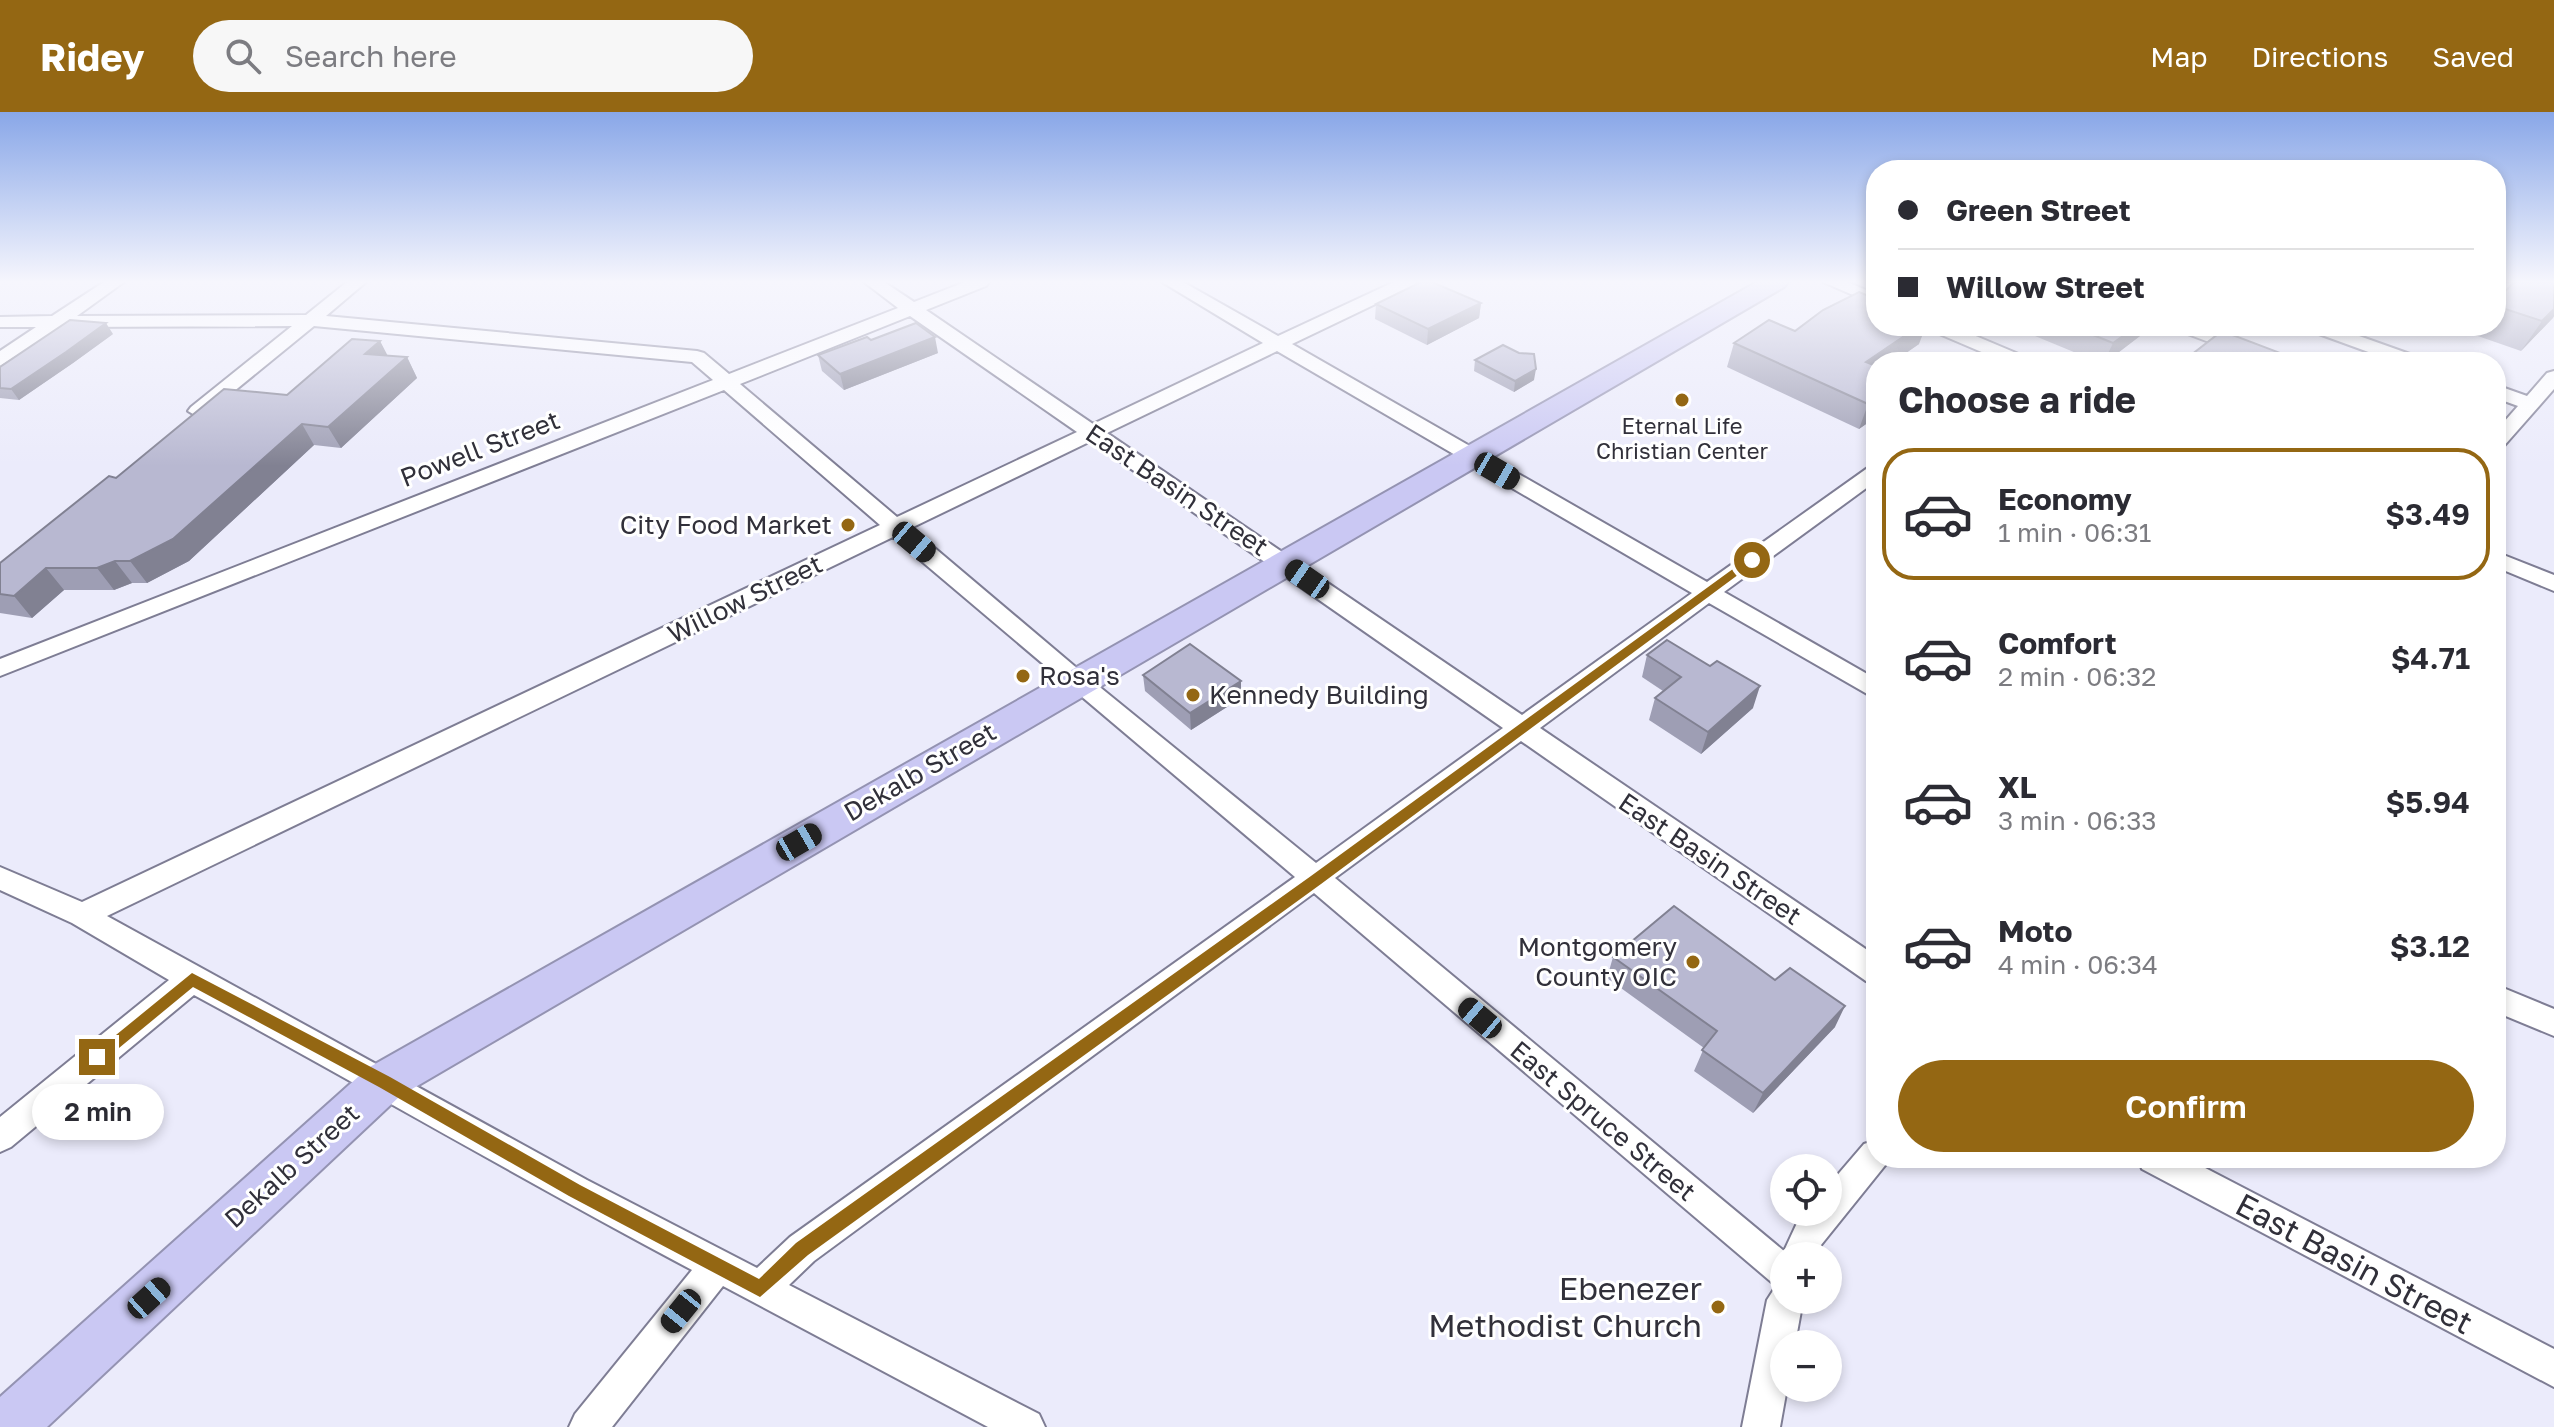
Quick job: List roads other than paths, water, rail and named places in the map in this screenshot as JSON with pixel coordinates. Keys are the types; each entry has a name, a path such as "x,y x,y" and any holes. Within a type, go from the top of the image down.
{"highway":[{"name":"Dekalb Street","path":"7,1427 384,1082 1667,343"}],"street":[{"path":"0,360 24,343"},
{"path":"185,421 280,343"},
{"name":"East Spruce Street","path":"554,343 697,357 1076,681 1770,1261"},
{"name":"Powell Street","path":"0,668 824,343"},
{"name":"East Basin Street","path":"964,343 1866,965"},
{"path":"1977,343 1997,352"},
{"path":"2229,343 2252,352"},
{"path":"2362,343 2386,352"},
{"path":"1277,344 1866,684"},
{"name":"Willow Street","path":"82,915 1277,344"},
{"path":"2506,432 2554,377"},
{"path":"2506,395 2531,404"},
{"path":"760,1289 802,1249 1866,479"},
{"path":"2506,563 2554,584"},
{"path":"0,878 82,915 575,1191 1026,1427"},
{"path":"0,1137 192,979"},
{"path":"2506,1002 2554,1023"},
{"path":"1842,1195 1866,1167"},
{"name":"East Basin Street","path":"2173,1168 2554,1369"},
{"path":"588,1427 718,1265"},
{"path":"1761,1427 1782,1314"}],"place":[{"name":"Eternal Life Christian Center","path":"1682,400"},
{"name":"City Food Market","path":"848,525"},
{"name":"Rosa's","path":"1023,676"},
{"name":"Kennedy Building","path":"1193,695"},
{"name":"Montgomery County OIC","path":"1693,962"},
{"name":"Ebenezer Methodist Church","path":"1718,1307"}]}
